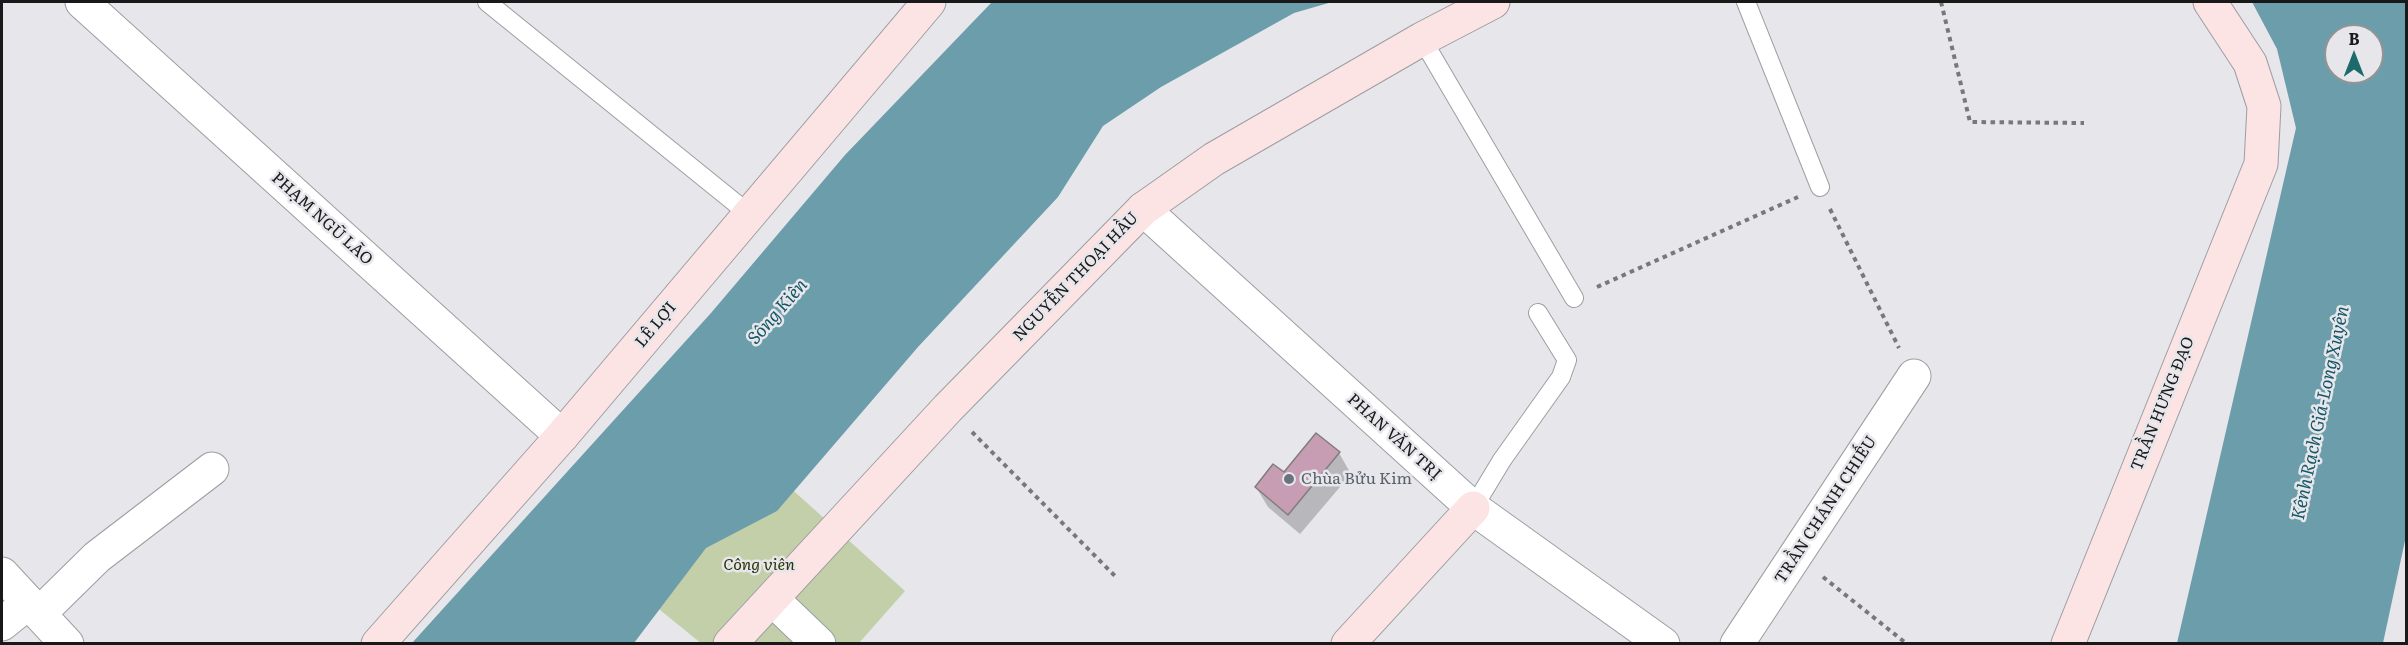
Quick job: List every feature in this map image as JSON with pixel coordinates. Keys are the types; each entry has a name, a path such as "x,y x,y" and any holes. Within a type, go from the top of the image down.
{"street":[{"name":"PHẠM NGŨ LÃO","path":"82,2 562,436"},
{"name":"LÊ LỢI","path":"378,644 562,436 929,2"},
{"name":"NGUYỄN THOẠI HẦU","path":"730,644 948,408 1143,209 1214,159 1422,39 1494,2"},
{"name":"TRẦN HƯNG ĐẠO","path":"2068,644 2261,164 2264,106 2250,63 2210,2"},
{"name":"PHAN VĂN TRỊ","path":"1143,209 1473,508 1663,644"},
{"name":"TRẦN CHÁNH CHIẾU","path":"1737,644 1914,376"},
{"path":"2,624 34,608 212,469"},
{"path":"1348,644 1473,508"},
{"path":"2,574 67,644"},
{"path":"772,599 819,644"}],"lane":[{"path":"487,2 749,214"},
{"path":"1746,2 1820,187"},
{"path":"1422,39 1574,298"},
{"path":"1473,508 1502,460 1561,377 1567,360 1538,313"}],"path":[{"path":"1941,2 1970,122 2085,123"},
{"path":"1574,298 1820,187 1854,260 1914,376"},
{"path":"948,408 1115,576"},
{"path":"1796,555 1907,644"}],"green space":[{"name":"Công viên","path":"757,458 905,591 859,643 702,644 628,584"}],"water":[{"name":"Sông Kiên","path":"992,2 1332,2 1294,13 1161,87 1103,126 1058,197 918,347 777,511 706,548 634,643 412,643 711,313 845,155"},
{"name":"Kênh Rạch Giá-Long Xuyên","path":"2252,2 2406,2 2406,536 2383,643 2177,643 2296,128 2277,49"}],"building":[{"name":"Chùa Bửu Kim","path":"1316,433 1340,452 1288,515 1255,487 1273,464 1284,472"}],"place":[{"name":"Chùa Bửu Kim","path":"1289,479"}]}
